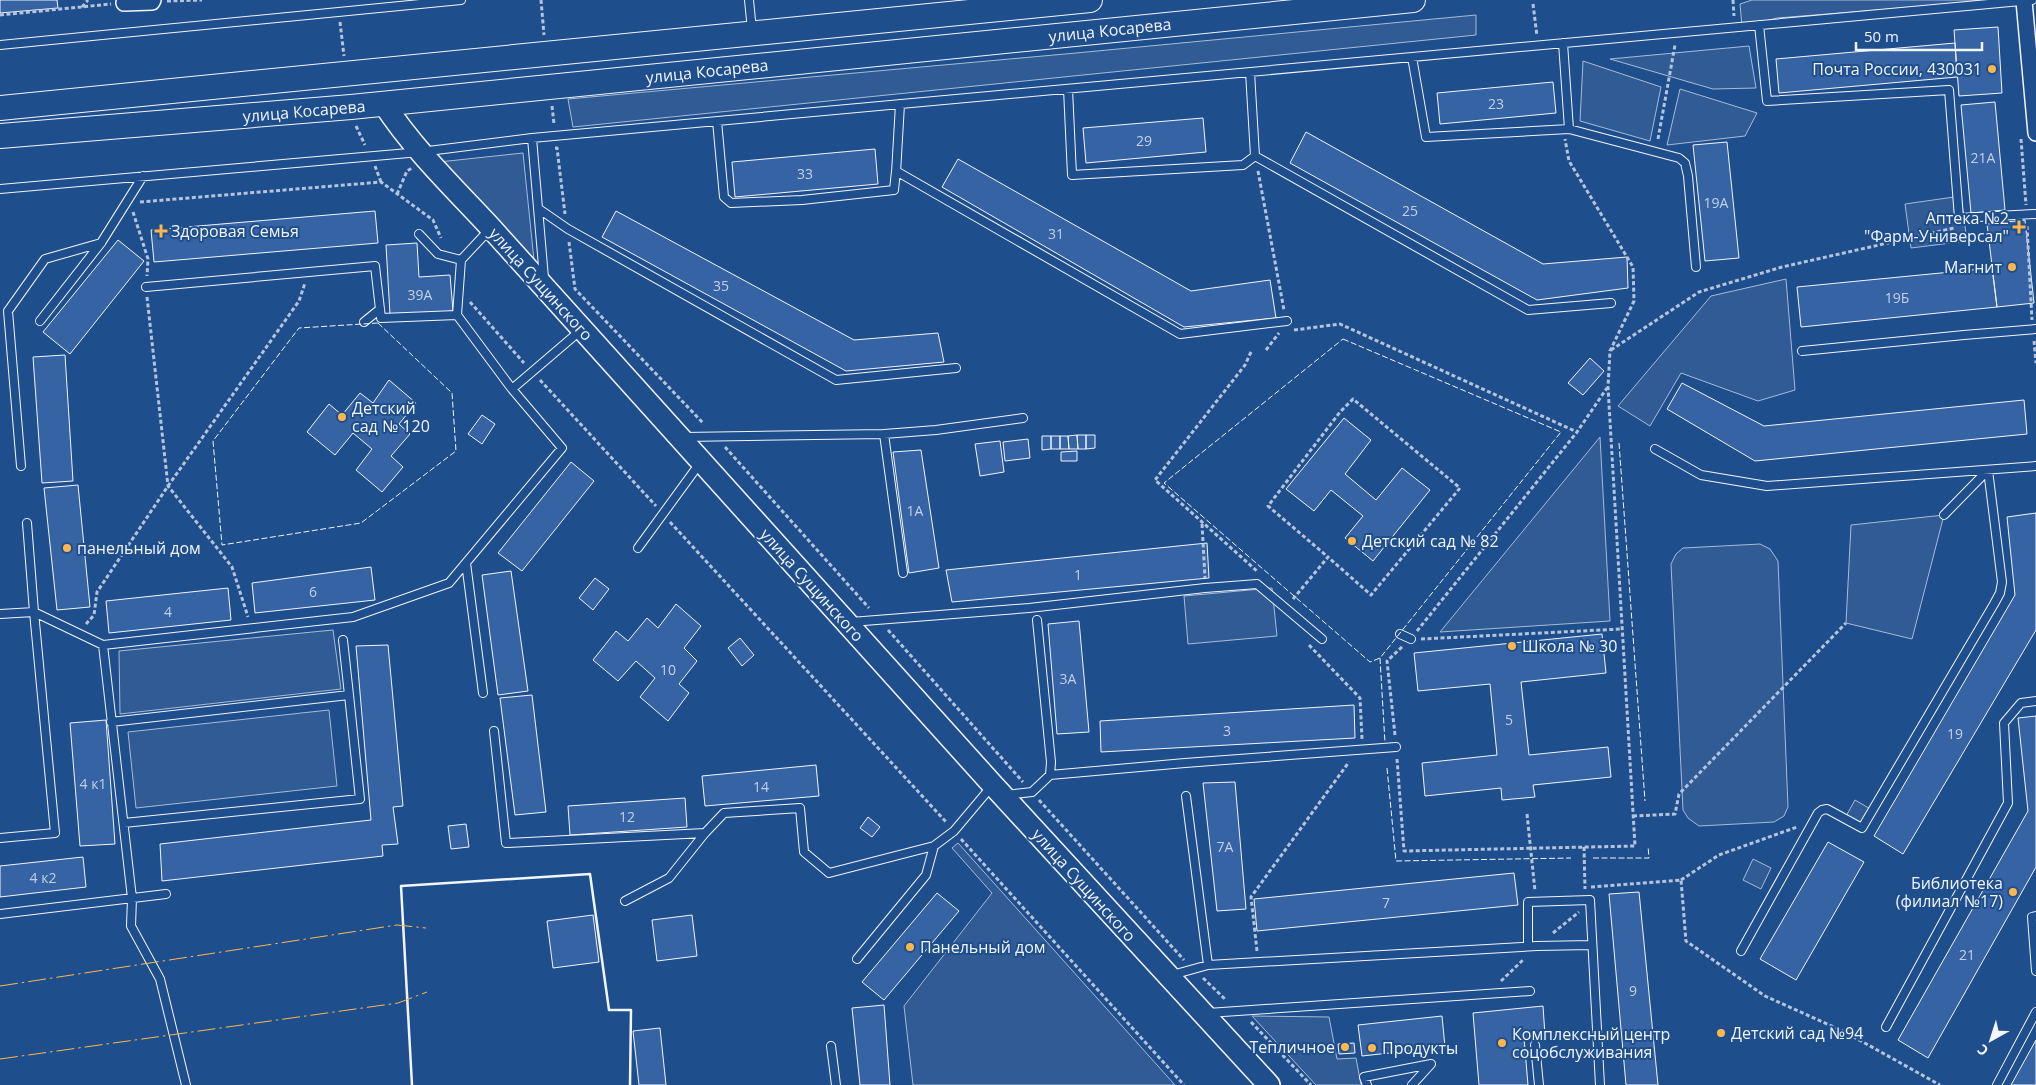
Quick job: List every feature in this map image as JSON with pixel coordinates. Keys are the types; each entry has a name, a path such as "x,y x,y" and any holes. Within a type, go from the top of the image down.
{"main road":[{"name":"улица Косарева","path":"0,136 384,104 1413,0"},
{"name":"улица Косарева","path":"0,108 1076,1"},
{"name":"улица Сущинского","path":"380,71 384,104"}],"street":[{"path":"2028,0 2036,133"},
{"path":"125,1 152,1"},
{"name":"улица Сущинского","path":"384,104 400,128 423,156 491,228 997,790 1269,1085"}],"lane":[{"path":"0,45 461,0"},
{"path":"749,0 753,34"},
{"path":"0,190 142,176 423,156 532,138 2028,0"},
{"path":"1758,25 1767,101 1949,90 1959,218 2036,214"},
{"path":"1563,43 1566,128"},
{"path":"1412,57 1426,137 1566,128 1679,158 1685,163 1688,176 1696,267"},
{"path":"1250,72 1256,156"},
{"path":"1068,89 1072,175 1243,166 1256,156"},
{"path":"716,121 724,197 731,204 802,200 894,190 900,104"},
{"path":"532,138 544,288"},
{"path":"1256,156 1528,310 1612,303"},
{"path":"896,170 1180,334 1286,321"},
{"path":"40,320 102,243 142,176"},
{"path":"539,209 568,229 836,380 956,368"},
{"path":"0,614 34,612 103,645 353,617 449,583 562,448 512,388 458,316 461,260 491,228"},
{"path":"419,234 438,254 461,260"},
{"path":"21,466 8,311 45,259 102,243"},
{"path":"146,287 375,266 381,318 458,316"},
{"path":"364,322 380,309"},
{"path":"512,388 581,329"},
{"path":"1802,351 2036,329"},
{"path":"679,437 884,434 936,430 1023,418"},
{"path":"884,434 903,573"},
{"path":"1655,449 1701,475 1767,486 2036,466"},
{"path":"638,548 701,462"},
{"path":"1944,516 1988,470"},
{"path":"1741,951 1818,814 1822,810 1827,809 1862,828 2000,592 2002,582 1988,470"},
{"path":"0,838 55,833 27,523"},
{"path":"466,563 483,694"},
{"path":"846,623 1029,608 1257,584 1322,639"},
{"path":"1037,620 1051,762 1050,775"},
{"path":"1400,634 1410,639"},
{"path":"124,823 360,798 344,640"},
{"path":"103,645 132,898 131,926 160,979 186,1085"},
{"path":"111,722 349,694"},
{"path":"1886,1027 2008,803 2004,723 2021,703 2036,701"},
{"path":"494,731 506,843 705,833"},
{"path":"625,901 669,878 705,833 724,813 800,808 804,852 829,873 934,846 954,831 997,790 1032,792 1050,775 1396,747"},
{"path":"1186,796 1208,965"},
{"path":"857,959 926,875 934,846"},
{"path":"0,914 166,894"},
{"path":"1528,946 1528,902 1590,900 1600,1085"},
{"path":"2036,916 2032,917 2036,971"},
{"path":"1167,976 1208,965 1528,946 1591,945"},
{"path":"1202,1013 1530,991"},
{"path":"1997,1085 2036,1012"},
{"path":"1535,1044 1539,1085"},
{"path":"831,1046 836,1085"},
{"path":"1367,1085 1364,1077 1432,1064 1412,1085"}],"path":[{"path":"82,7 88,0"},
{"path":"152,1 202,0"},
{"path":"541,0 546,53"},
{"path":"0,15 125,1"},
{"path":"1533,4 1536,30"},
{"path":"1658,138 1676,39"},
{"path":"1566,128 1569,161 1633,267 1634,301 1610,351 1608,387 1634,846 1404,851 1387,661 1410,639 1578,432 1608,387"},
{"path":"532,147 557,148 560,185 568,229 575,289 715,436 1192,969 1231,1006 1239,1010 1311,1085"},
{"path":"397,194 407,171 423,156"},
{"path":"1256,156 1288,330"},
{"path":"128,200 142,203 381,182 433,220 448,257"},
{"path":"128,200 139,227 148,259 146,287 168,486 232,567 242,602 253,628"},
{"path":"1610,351 1698,292 1782,266 1958,227 1959,218"},
{"path":"78,633 94,615 97,592 168,486 299,301 309,272"},
{"path":"459,290 1184,1085"},
{"path":"1266,350 1280,331 1340,324 1578,432"},
{"path":"1251,352 1245,365 1155,480 1202,524 1262,575"},
{"path":"1353,399 1460,488 1371,595 1328,557 1268,506 1340,412 1353,399"},
{"path":"1202,524 1205,588"},
{"path":"1296,598 1292,601 1328,557"},
{"path":"1633,816 1675,814 1679,794 1846,622"},
{"path":"1410,639 1621,629"},
{"path":"1258,962 1251,897 1360,750 1360,698 1307,643"},
{"path":"1527,814 1536,901"},
{"path":"1585,888 1681,880 1719,856 1814,821"},
{"path":"1584,847 1585,900"},
{"path":"1681,880 1686,941 1765,996 1845,1032 1940,1085"}],"shaded area":[{"path":"1752,0 2003,0 1777,18 1742,27 1740,4"},
{"path":"1476,15 1476,35 573,127 568,99 1076,53"},
{"path":"1749,46 1756,88 1713,89 1610,59"},
{"path":"1583,61 1661,87 1650,141 1580,121"},
{"path":"1680,89 1757,113 1745,136 1667,145"},
{"path":"523,153 535,270 439,162"},
{"path":"1961,196 1967,241 1911,248 1905,204"},
{"path":"1786,279 1795,390 1758,401 1681,373 1650,426 1618,406 1711,296"},
{"path":"1600,437 1610,621 1440,632"},
{"path":"1944,515 1912,639 1846,623 1851,525"},
{"path":"1760,544 1770,549 1778,561 1788,807 1784,816 1774,822 1699,826 1688,818 1683,810 1671,564 1676,554 1683,548"},
{"path":"1272,588 1277,636 1188,644 1184,596"},
{"path":"333,630 341,689 120,714 119,651"},
{"path":"329,710 337,786 136,808 128,732"},
{"path":"1855,800 1872,810 1862,828 1845,818"},
{"path":"958,843 1175,1085 913,1085 904,1006 992,893 952,848"},
{"path":"1753,859 1771,868 1761,889 1743,880"},
{"path":"1252,1016 1329,1017 1337,1059 1356,1058 1361,1085 1316,1085"}],"building":[{"path":"0,0 57,0 58,8 0,13"},
{"path":"1998,27 2002,93 1959,96 1954,30"},
{"path":"1955,43 1957,77 1779,93 1776,59"},
{"path":"1553,82 1556,113 1440,124 1437,93"},
{"path":"1995,102 2005,210 1971,213 1961,105"},
{"path":"1203,118 1206,152 1086,163 1083,128"},
{"path":"1306,132 1543,264 1627,257 1628,288 1537,300 1290,163"},
{"path":"1727,142 1739,258 1705,261 1693,145"},
{"path":"875,149 878,184 735,197 732,162"},
{"path":"958,159 1191,291 1270,280 1276,318 1184,327 942,187"},
{"path":"375,211 378,243 154,262 151,230"},
{"path":"616,211 854,340 938,333 944,362 846,371 602,237"},
{"path":"2025,220 2034,303 1997,307 1987,224"},
{"path":"118,240 144,261 70,354 43,332"},
{"path":"417,243 419,277 450,275 453,311 390,315 386,245"},
{"path":"1992,268 1997,307 1801,327 1797,287"},
{"path":"65,355 73,481 42,483 33,357"},
{"path":"1590,358 1604,371 1583,395 1568,383"},
{"path":"389,380 416,403 399,424 410,434 391,456 403,467 382,492 356,470 372,449 353,433 335,455 307,432 329,404 342,415 360,393 373,403"},
{"path":"1682,383 1764,426 2024,400 2027,434 1755,461 1667,409"},
{"path":"482,415 495,424 482,444 468,434"},
{"path":"1344,418 1371,440 1345,474 1376,500 1402,468 1430,490 1373,561 1345,538 1363,516 1331,490 1314,511 1286,489"},
{"path":"1077,435 1086,435 1086,449 1078,449"},
{"path":"1077,435 1078,449 1069,449 1068,436"},
{"path":"1086,435 1095,435 1095,448 1086,449"},
{"path":"1042,436 1051,436 1051,449 1042,450"},
{"path":"1051,436 1060,436 1060,449 1051,449"},
{"path":"1060,436 1068,436 1069,449 1060,449"},
{"path":"1028,439 1030,458 1005,461 1003,442"},
{"path":"1000,441 1004,472 980,476 975,444"},
{"path":"921,450 939,568 909,573 893,452"},
{"path":"1077,451 1077,461 1061,461 1061,452"},
{"path":"571,462 594,481 522,571 498,553"},
{"name":"панельный дом","path":"78,485 90,607 57,610 44,488"},
{"path":"2036,513 2036,630 1903,854 1874,836 2015,595 2007,517"},
{"path":"1207,543 1209,578 952,602 946,570"},
{"path":"371,567 375,600 255,613 252,583"},
{"path":"511,571 528,691 498,695 482,575"},
{"path":"595,578 609,589 593,610 579,598"},
{"name":"панельный дом","path":"228,588 231,620 109,633 106,601"},
{"path":"676,604 701,626 684,648 697,661 679,684 689,693 668,721 640,697 655,678 636,661 618,681 593,660 616,631 628,641 647,618 658,628"},
{"path":"1079,621 1089,732 1057,734 1048,624"},
{"path":"1602,634 1606,673 1521,682 1529,755 1608,747 1611,777 1533,785 1535,797 1502,800 1501,788 1425,796 1422,763 1497,755 1490,684 1418,691 1414,653"},
{"path":"740,638 754,655 742,666 728,648"},
{"path":"388,645 403,806 393,807 398,844 382,845 383,856 162,881 160,844 371,820 356,646"},
{"path":"532,695 546,812 515,815 500,698"},
{"path":"1354,705 1355,738 1101,752 1100,721"},
{"path":"2036,716 2036,867 1928,1058 1898,1040 2028,811 2018,718"},
{"path":"106,720 115,844 80,846 70,723"},
{"path":"816,765 819,796 705,806 702,776"},
{"path":"1235,782 1246,909 1217,911 1203,783"},
{"path":"685,798 687,827 570,835 568,806"},
{"path":"868,817 880,827 872,837 860,828"},
{"path":"466,824 469,847 451,849 448,826"},
{"path":"1828,842 1864,862 1796,980 1760,959"},
{"path":"83,857 86,887 0,897 0,866"},
{"path":"1514,873 1518,905 1257,931 1254,899"},
{"path":"1639,892 1658,1085 1626,1085 1609,894"},
{"name":"Панельный дом","path":"937,893 959,911 884,1000 862,982"},
{"path":"593,915 599,962 553,968 547,921"},
{"path":"692,915 697,956 657,961 652,920"},
{"path":"884,1005 890,1085 860,1085 852,1008"},
{"path":"1543,1006 1545,1035 1524,1038 1528,1085 1479,1085 1473,1013"},
{"path":"1442,1016 1445,1047 1362,1056 1358,1025"},
{"path":"660,1028 666,1085 639,1085 633,1031"},
{"path":"2036,1040 2036,1085 2011,1085"},
{"path":"1354,1043 1355,1053 1339,1054 1338,1044"}],"fence":[{"path":"378,323 452,393 456,451 361,523 222,545 213,441 299,328 378,323"},
{"path":"1343,339 1561,432 1380,658 1370,662 1164,483 1343,339"},
{"path":"1619,443 1645,801"},
{"path":"1380,658 1385,743"},
{"path":"1387,768 1396,861 1571,858"},
{"path":"1593,858 1649,858 1648,846"}],"wall":[{"path":"412,1085 401,886 590,874 609,1010 631,1010 630,1085"}],"power":[{"path":"0,986 397,925 426,928"},
{"path":"0,1059 398,1003 427,992"}],"place":[{"name":"Почта России, 430031","path":"1992,69"},
{"name":"Аптека №2 \"Фарм-Универсал\"","path":"2019,227"},
{"name":"Здоровая Семья","path":"161,231"},
{"name":"Магнит","path":"2012,267"},
{"name":"Детский сад № 120","path":"342,417"},
{"name":"Детский сад № 82","path":"1352,541"},
{"name":"панельный дом","path":"67,548"},
{"name":"Школа № 30","path":"1512,646"},
{"name":"Библиотека (филиал №17)","path":"2013,892"},
{"name":"Панельный дом","path":"910,947"},
{"name":"Детский сад №94","path":"1721,1033"},
{"name":"Комплексный центр соцобслуживания","path":"1502,1043"},
{"name":"Тепличное","path":"1345,1047"},
{"name":"Продукты","path":"1372,1048"}]}
